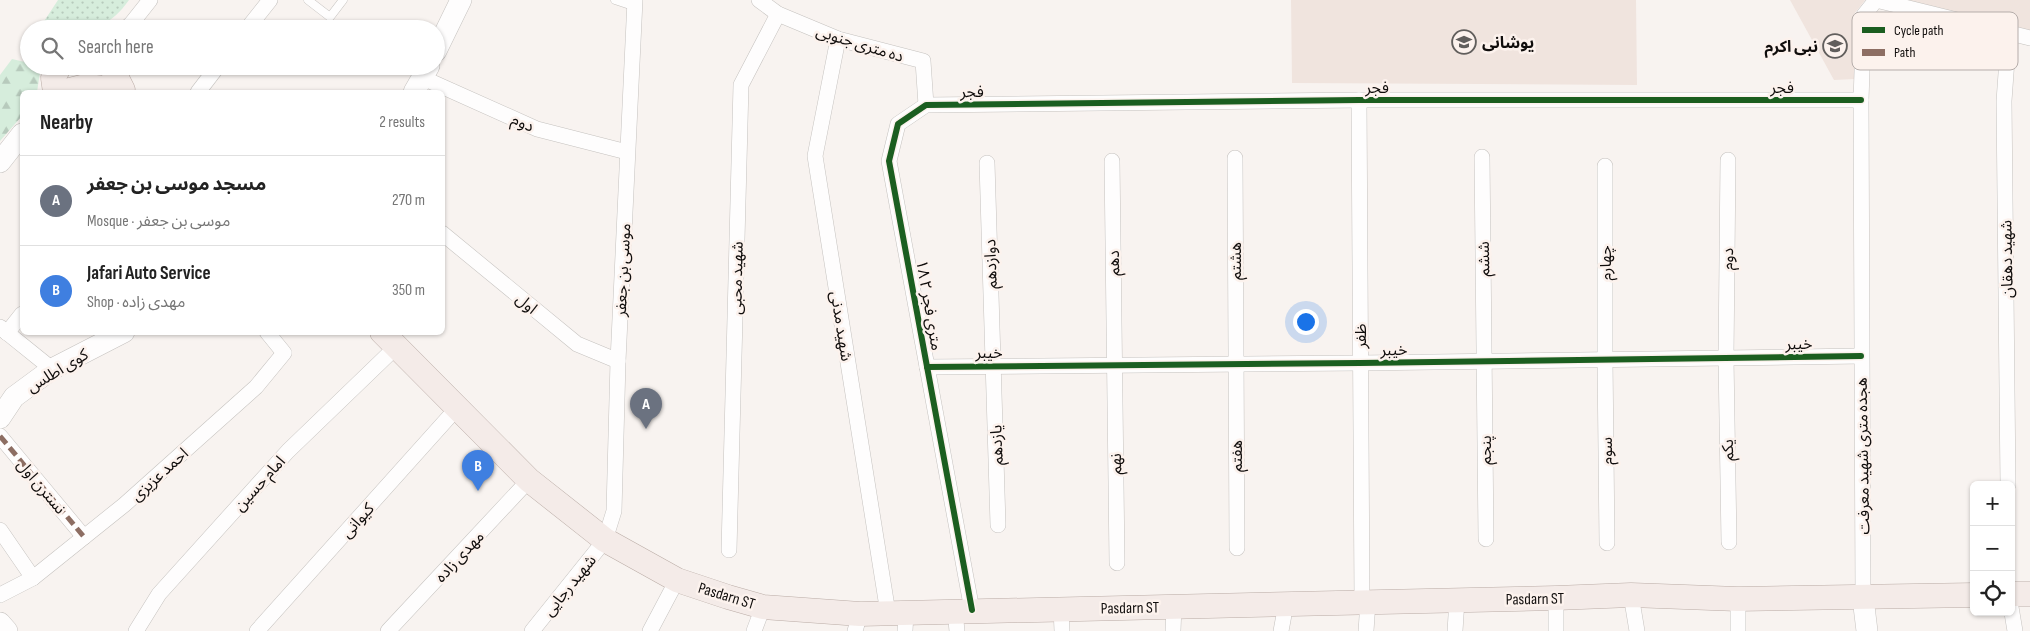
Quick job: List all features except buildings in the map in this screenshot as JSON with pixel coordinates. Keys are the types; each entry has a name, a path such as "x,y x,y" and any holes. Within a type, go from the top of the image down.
{"main road":[{"path":"54,90 53,78 55,75"},
{"path":"116,75 123,90"},
{"path":"70,90 86,86 116,90"},
{"name":"Pasdarn ST","path":"389,340 529,480 605,540 677,580 763,607 857,622 961,617 1062,620 1174,606 1631,595 1738,599 1970,595"},
{"path":"2015,594 2030,594"}],"street":[{"path":"135,20 150,0"},
{"path":"254,20 270,0"},
{"path":"445,33 461,0"},
{"name":"ده متری جنوبی","path":"759,0 778,14 838,39 924,61 926,105"},
{"name":"هجده متری شهید معرفت","path":"1866,12 1876,0 1926,12"},
{"name":"موسی بن جعفر","path":"605,540 614,511 618,361 635,3"},
{"name":"شهید محبی","path":"729,550 741,85 778,14"},
{"name":"شهید مدنی","path":"838,39 815,156 900,619"},
{"name":"هجده متری شهید معرفت","path":"1862,70 1861,356 1863,598 1867,631"},
{"name":"شهید دهقان","path":"2006,70 2004,101 2008,481"},
{"path":"200,90 211,75"},
{"name":"دوم","path":"422,79 538,129 627,152"},
{"name":"فجر","path":"926,105 1359,100 1861,100"},
{"name":"ظفر","path":"1359,100 1360,363 1366,631"},
{"name":"۱۸ متری فجر ۲","path":"926,105 898,124 889,161 927,367 961,617"},
{"path":"0,162 20,137"},
{"name":"ششم","path":"1482,157 1484,361"},
{"name":"هشتم","path":"1235,158 1235,364"},
{"name":"دهم","path":"1112,160 1114,365"},
{"name":"دوم","path":"1726,358 1728,160"},
{"name":"دوازدهم","path":"987,163 993,366"},
{"name":"چهارم","path":"1604,360 1605,166"},
{"name":"اول","path":"445,235 577,344 618,361"},
{"path":"20,316 4,330 52,369"},
{"name":"کوی اطلس","path":"0,418 14,397 52,369 118,335"},
{"name":"احمد عزیزی","path":"0,595 33,578 124,505 256,387 284,353 269,335"},
{"name":"امام حسین","path":"136,631 159,594 389,340"},
{"name":"خیبر","path":"927,367 1861,356"},
{"name":"یکم","path":"1726,358 1729,542"},
{"name":"سوم","path":"1604,360 1607,544"},
{"name":"پنجم","path":"1484,361 1486,539"},
{"name":"هفتم","path":"1235,364 1237,548"},
{"name":"نهم","path":"1114,365 1116,563"},
{"name":"یازدهم","path":"993,366 998,524"},
{"name":"کیوانی","path":"257,631 457,408"},
{"name":"نسترن اول","path":"0,436 84,537"},
{"name":"مهدی زاده","path":"388,631 529,480"},
{"path":"0,530 33,578"},
{"name":"شهید رجایی","path":"532,631 605,540"},
{"path":"650,631 677,580"},
{"path":"1631,595 1637,631"},
{"path":"1556,598 1556,631"},
{"path":"1738,599 1738,631"},
{"path":"1455,631 1458,600"},
{"path":"1281,631 1286,604"},
{"path":"1173,631 1174,606"},
{"path":"754,631 763,607"},
{"path":"2012,616 2015,631"},
{"path":"0,623 7,631"}],"lane":[{"path":"308,0 330,17 343,0"},
{"path":"615,0 635,3"}],"shaded area":[{"name":"یوشانی","path":"1291,0 1636,0 1637,85 1292,83"},
{"name":"نبی اکرم","path":"1790,0 1865,0 1856,12 1852,12 1852,70 1855,70 1855,79 1834,80"},
{"path":"1902,0 2030,0 2030,34 2018,31 2018,12 1947,12"}],"green space":[{"path":"58,0 129,0 110,20 45,20"},
{"path":"12,59 20,61 20,75 40,75 37,90 20,90 20,118 0,141 0,75"}],"marked path":[{"path":"0,436 84,537"}],"cycle path":[{"path":"972,610 889,161 898,124 926,105 1359,100 1861,100"},
{"path":"927,367 1861,356"}],"place":[{"name":"یوشانی","path":"1464,42"},
{"name":"نبی اکرم","path":"1835,46"},
{"name":"مسجد موسی بن جعفر","path":"646,429"},
{"name":"Jafari Auto Service","path":"478,491"}]}
